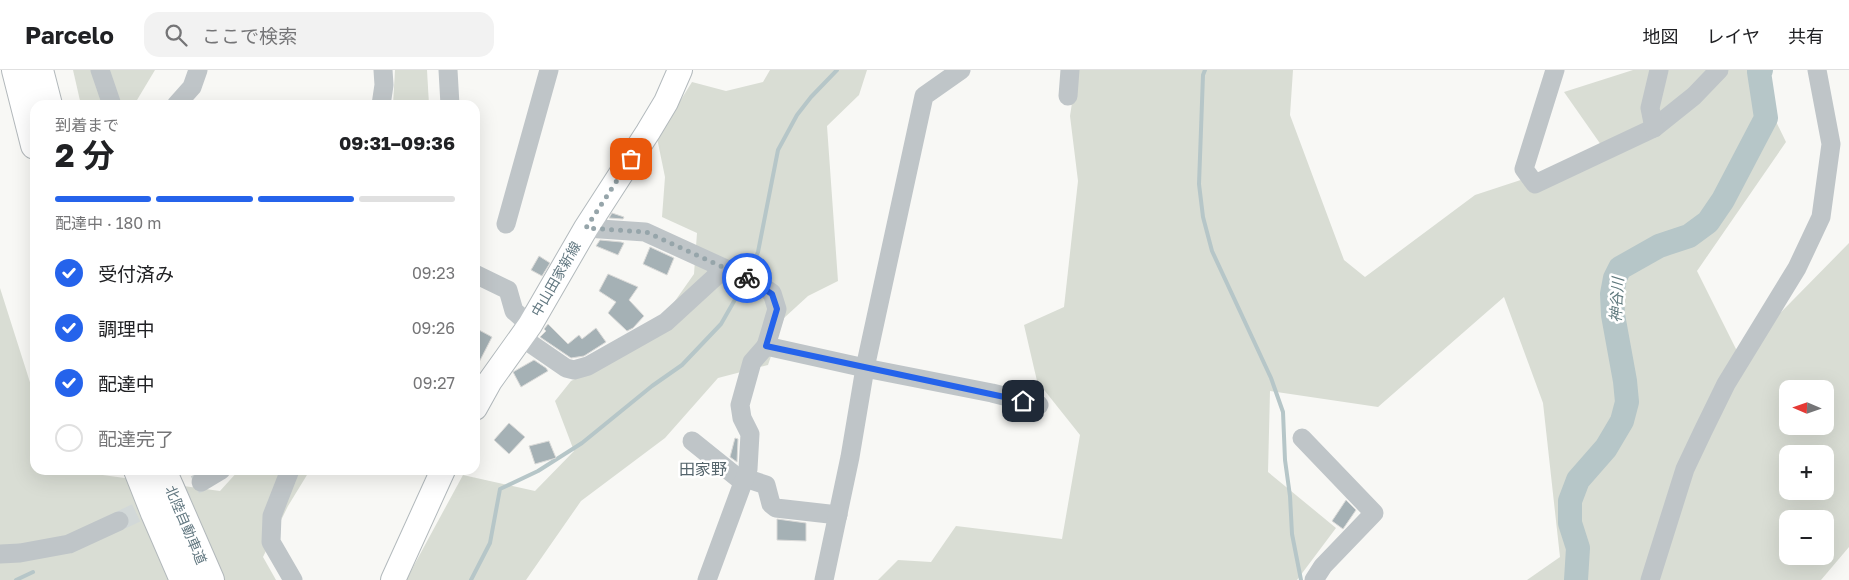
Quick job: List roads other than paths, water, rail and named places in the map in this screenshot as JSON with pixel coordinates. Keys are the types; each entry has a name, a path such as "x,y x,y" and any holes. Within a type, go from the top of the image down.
{"highway":[{"path":"16,70 30,125"},
{"path":"39,70 47,100"},
{"name":"北陸自動車道","path":"140,475 184,580"},
{"name":"北陸自動車道","path":"164,475 210,580"}],"main road":[{"name":"中山田家新線","path":"480,399 490,381 525,331 586,228 653,124 666,102 680,70"},
{"path":"393,580 441,475"}],"street":[{"path":"100,70 110,100"},
{"path":"180,100 192,87 198,70"},
{"path":"382,100 384,85 383,70"},
{"path":"448,70 450,100"},
{"path":"506,224 549,70"},
{"path":"824,580 850,457 866,368 924,96 961,70"},
{"path":"1068,96 1070,70"},
{"path":"1555,70 1524,169 1535,184 1654,128 1694,96 1719,70"},
{"path":"1654,128 1650,108 1659,70"},
{"path":"1650,580 1686,469 1703,432 1726,384 1797,268 1821,217 1831,144 1817,70"},
{"path":"586,228 646,232 759,284 772,294 777,309 766,346 752,362 740,405 742,418 750,434 748,469 707,580"},
{"path":"480,276 508,290 514,311 525,331 566,368 574,370 588,366 666,322 714,278 722,268"},
{"path":"766,346 992,393 1038,405"},
{"path":"1302,438 1374,513 1323,566 1314,580"},
{"path":"692,441 744,480 766,486 772,504 776,508 838,515"},
{"path":"201,482 213,475"},
{"path":"288,475 272,516 271,542 293,580"},
{"path":"0,554 20,553 68,544 119,521"}],"waterway":[{"path":"749,274 758,252 778,150 797,115 837,70"},
{"path":"1205,70 1203,75 1199,184 1203,217 1212,251 1271,378 1283,412 1285,460 1290,496 1292,534 1301,580"},
{"name":"神谷川","path":"1576,580 1578,548 1570,523 1570,501 1578,480 1606,448 1622,421 1627,402 1613,315 1612,294 1615,278 1620,268 1659,246 1689,236 1708,222 1723,200 1766,118 1759,72 1761,70"},
{"path":"471,580 490,543 500,489 538,471 582,443 652,386 682,365 721,324 745,282"},
{"path":"16,580 33,572"}],"tunnel":[{"path":"119,521 201,482"}],"district":[{"name":"田家野","path":"703,469"}]}
